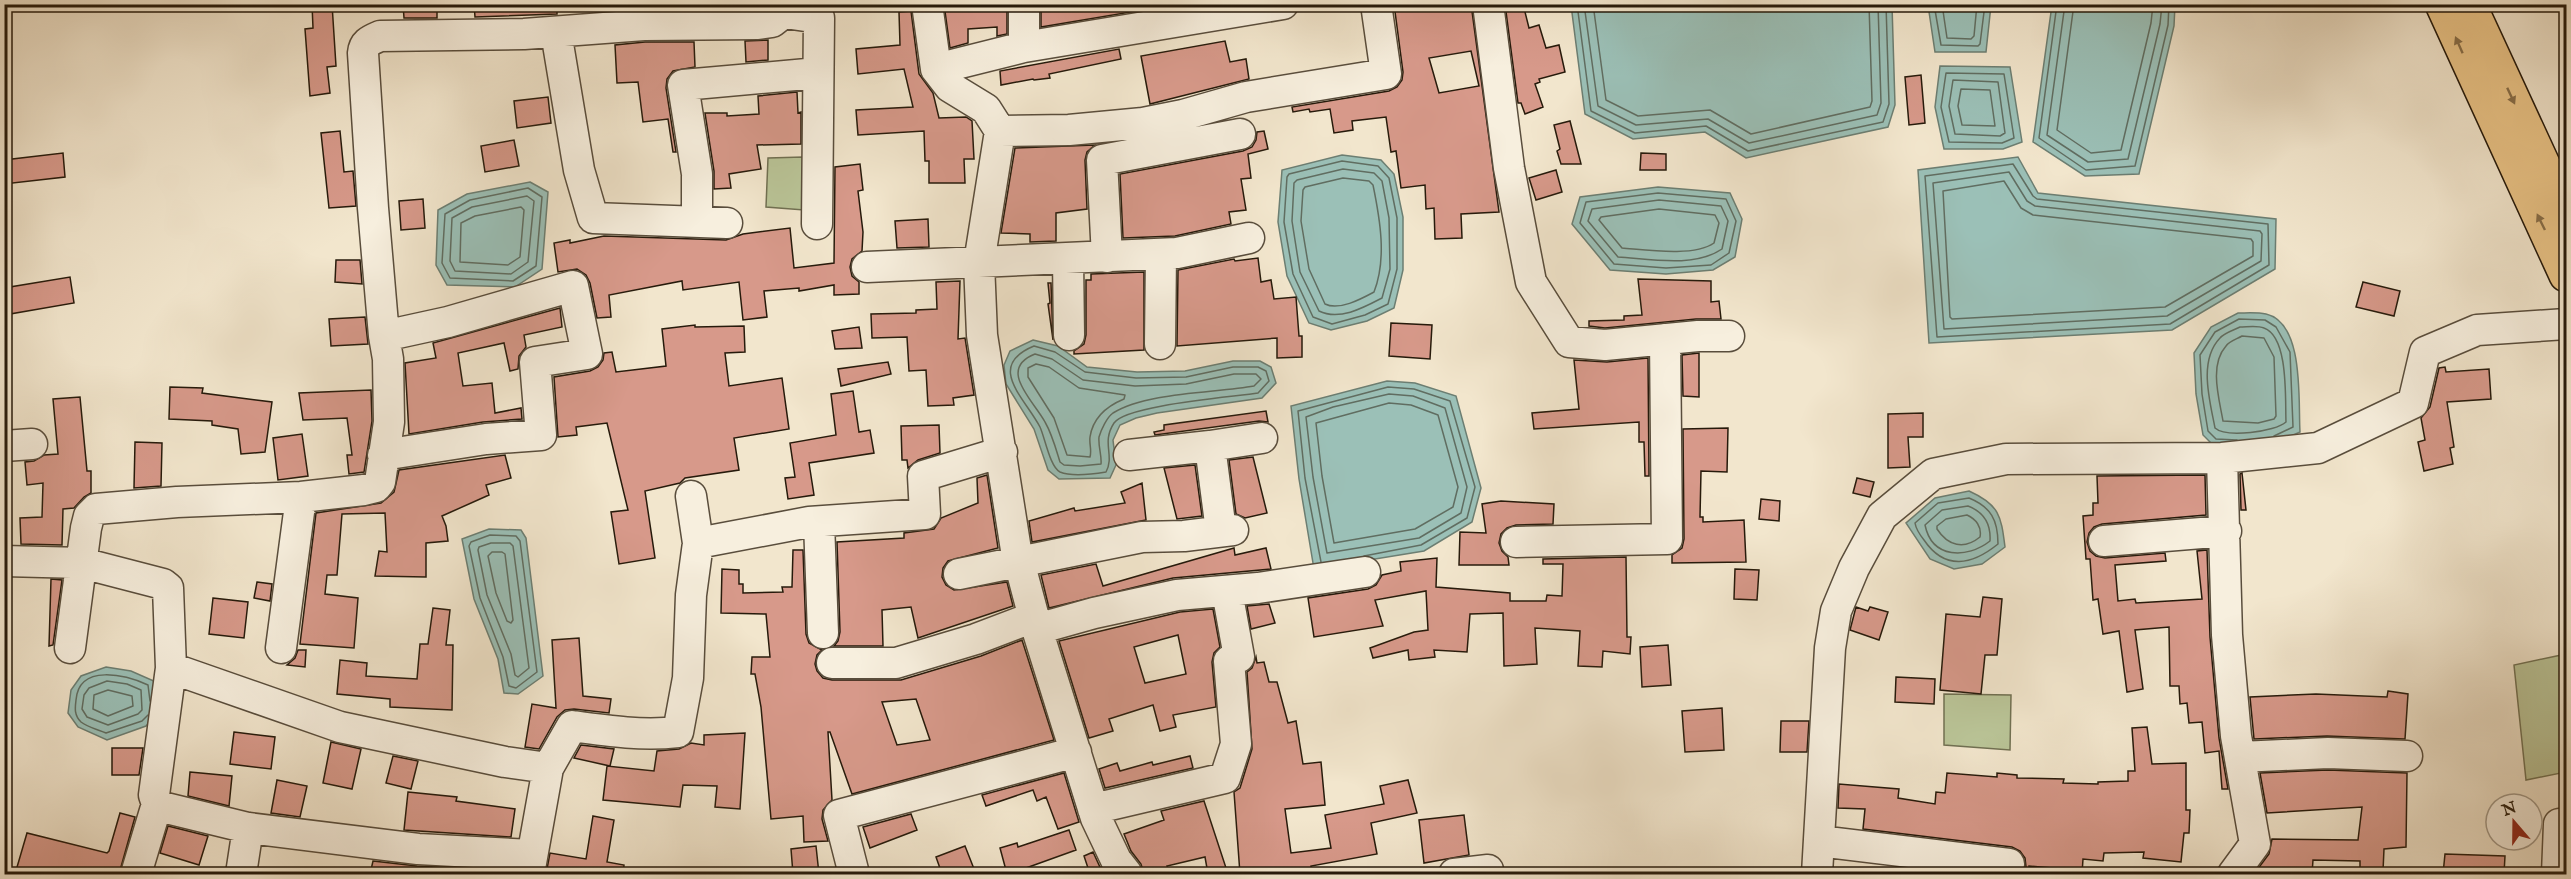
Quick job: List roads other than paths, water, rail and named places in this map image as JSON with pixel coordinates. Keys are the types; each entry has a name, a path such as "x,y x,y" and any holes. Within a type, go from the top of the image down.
{"main road":[{"path":"2442,4 2566,275"},
{"path":"2469,4 2566,214"}],"street":[{"path":"927,4 936,69 950,87 986,110 1000,131 979,263 982,335 1016,550 1093,809 1116,860 1127,874"},
{"path":"1024,4 1024,47"},
{"path":"936,69 1024,47 1201,11 1283,4"},
{"path":"1000,131 1069,130 1143,123 1183,115 1246,97 1386,74 1376,4"},
{"path":"1488,4 1509,168 1531,282 1569,342 1605,345 1729,336"},
{"path":"70,648 89,516 96,509 177,502 300,497 376,487 380,482 388,422 388,360 373,208 364,46 369,40 380,36 556,32 644,25 758,24 772,22 790,9 819,18 817,225"},
{"path":"556,32 579,170 592,218 727,223"},
{"path":"697,221 697,174 683,85 818,73"},
{"path":"1107,257 1102,160 1240,134"},
{"path":"867,267 1177,253 1249,238"},
{"path":"1160,344 1161,254"},
{"path":"1068,259 1068,335"},
{"path":"383,455 486,439 541,435 535,362 587,354 573,286 448,322 384,336"},
{"path":"1817,874 1830,648 1836,611 1854,568 1882,516 1933,474 2006,459 2222,458 2318,447 2413,403 2425,352 2478,330 2566,324"},
{"path":"1516,542 1667,539 1665,339"},
{"path":"1129,455 1262,438"},
{"path":"959,574 1021,562 1061,551 1142,537 1184,536 1227,530 1210,446"},
{"path":"698,543 819,522 925,514 923,476 1002,452"},
{"path":"2222,458 2228,635 2240,757 2254,844 2233,874"},
{"path":"157,804 248,828 530,865 549,768 572,726 630,734 653,735 678,732 688,678 691,595 698,543 691,496"},
{"path":"281,648 300,497"},
{"path":"819,522 823,633"},
{"path":"2104,541 2226,531"},
{"path":"4,561 82,563 166,585 169,593 171,669 154,795 157,804 136,874"},
{"path":"832,663 896,663 1036,623 1177,595 1227,591 1365,572"},
{"path":"1093,809 1225,778 1236,744 1229,661 1239,657 1227,591"},
{"path":"171,669 340,726 506,762 549,768"},
{"path":"854,874 839,815 1076,752"},
{"path":"2240,757 2328,753 2407,756"},
{"path":"2557,874 2559,824 2566,823"},
{"path":"241,874 248,828"},
{"path":"1819,841 2009,864"},
{"path":"1454,874 1488,870"}],"water":[{"path":"1571,5 1892,5 1895,105 1888,127 1746,158 1705,132 1633,139 1585,114"},
{"path":"1928,5 1991,5 1986,52 1935,52"},
{"path":"2052,5 2175,5 2174,26 2139,174 2085,176 2033,142"},
{"path":"1940,66 2010,67 2022,142 2003,149 1944,149 1935,107"},
{"path":"1342,155 1381,160 1394,174 1403,217 1403,270 1394,308 1367,321 1331,330 1309,323 1287,276 1278,222 1282,170"},
{"path":"2018,157 2038,193 2276,219 2275,269 2172,330 1929,343 1918,170"},
{"path":"530,182 548,192 542,269 515,287 447,285 436,265 438,210 467,194"},
{"path":"1658,187 1730,193 1742,219 1735,257 1713,270 1666,274 1610,270 1572,224 1580,197"},
{"path":"2238,313 2266,314 2279,320 2293,347 2299,384 2300,432 2282,440 2213,445 2203,435 2196,394 2194,353 2211,327"},
{"path":"1033,340 1058,346 1087,367 1137,372 1185,371 1233,361 1260,361 1271,367 1276,383 1262,398 1157,413 1120,425 1113,440 1116,465 1110,478 1059,479 1048,470 1034,429 1006,384 1004,365 1010,351"},
{"path":"1387,381 1415,383 1456,396 1481,488 1472,522 1424,551 1314,569 1299,479 1291,406"},
{"path":"1969,491 1987,501 1997,513 2005,547 1982,564 1954,569 1930,559 1906,523 1935,498"},
{"path":"489,529 521,530 526,538 543,676 518,694 504,693 498,659 474,599 462,539"},
{"path":"106,667 131,671 156,682 156,715 146,726 107,740 78,727 68,713 71,690 81,676"}]}
